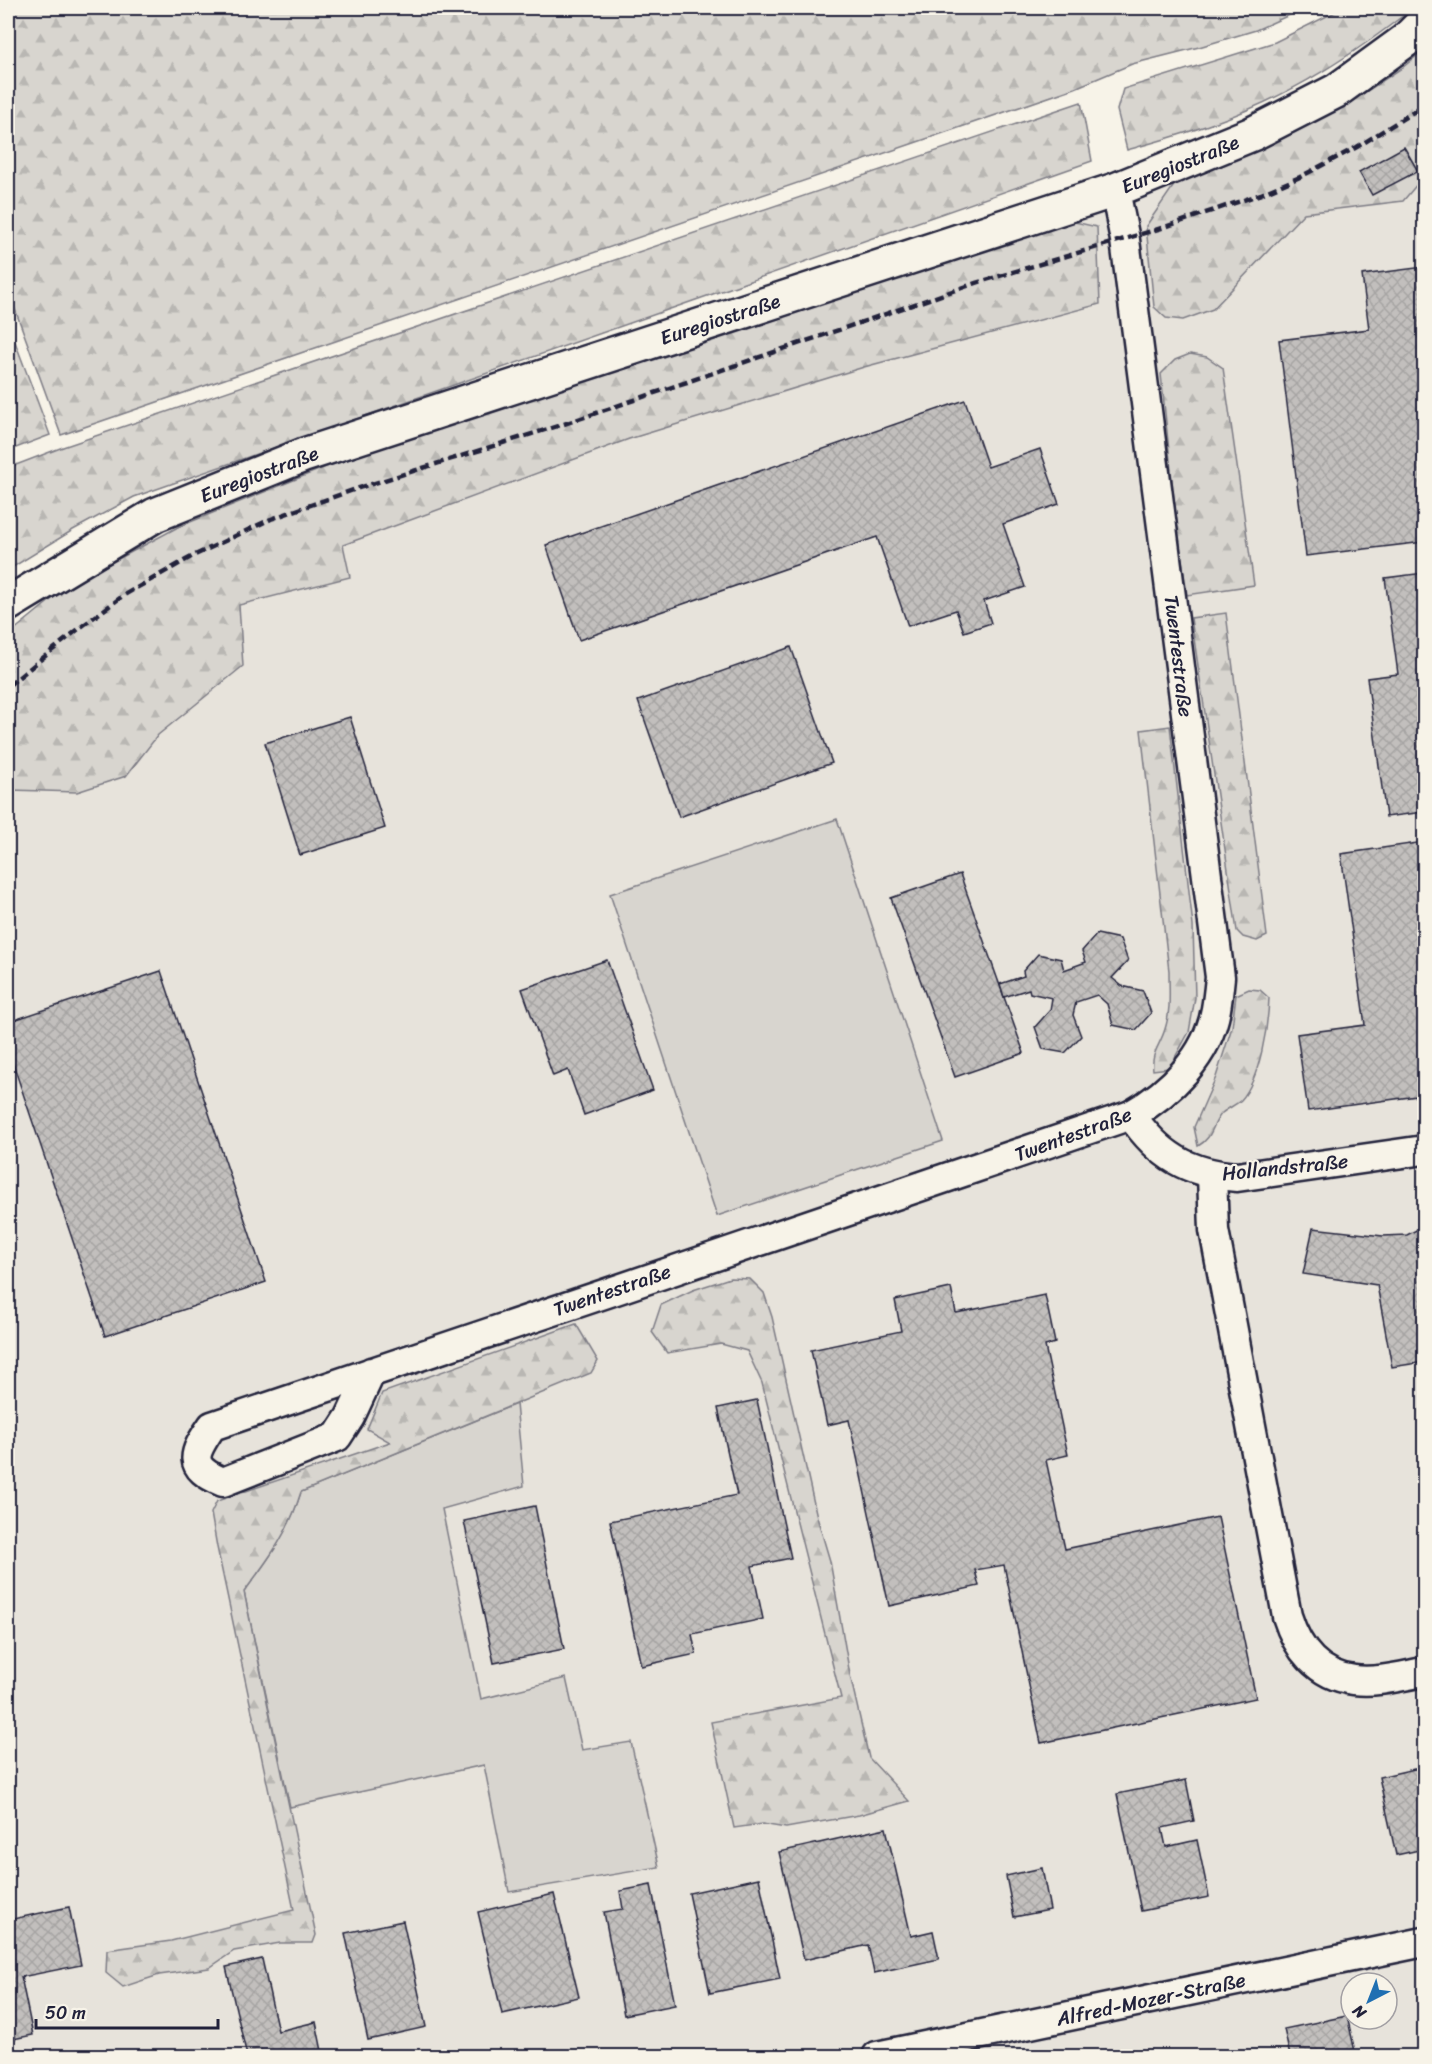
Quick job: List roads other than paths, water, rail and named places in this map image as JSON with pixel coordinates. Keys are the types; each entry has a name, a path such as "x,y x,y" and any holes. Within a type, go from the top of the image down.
{"main road":[{"name":"Euregiostraße","path":"8,604 155,515 304,455 1115,190 1252,134 1336,92 1406,40 1425,22"}],"street":[{"name":"Twentestraße","path":"371,1372 350,1417 337,1437 223,1482 205,1475 197,1461 196,1448 212,1426 371,1372 1131,1115 1150,1104 1185,1074 1206,1041 1216,1011 1220,976 1125,240 1115,190"},
{"name":"Hollandstraße","path":"1131,1115 1156,1147 1194,1169 1212,1175 1237,1177 1425,1150"},
{"path":"1212,1175 1214,1230 1287,1616 1293,1636 1304,1652 1319,1666 1353,1680 1393,1678 1425,1672"},
{"name":"Alfred-Mozer-Straße","path":"877,2056 1425,1942"}],"railway":[{"path":"8,686 124,595 193,556 271,519 362,487 564,424 976,283 1165,227 1261,194 1300,177 1357,147 1424,103"}]}
